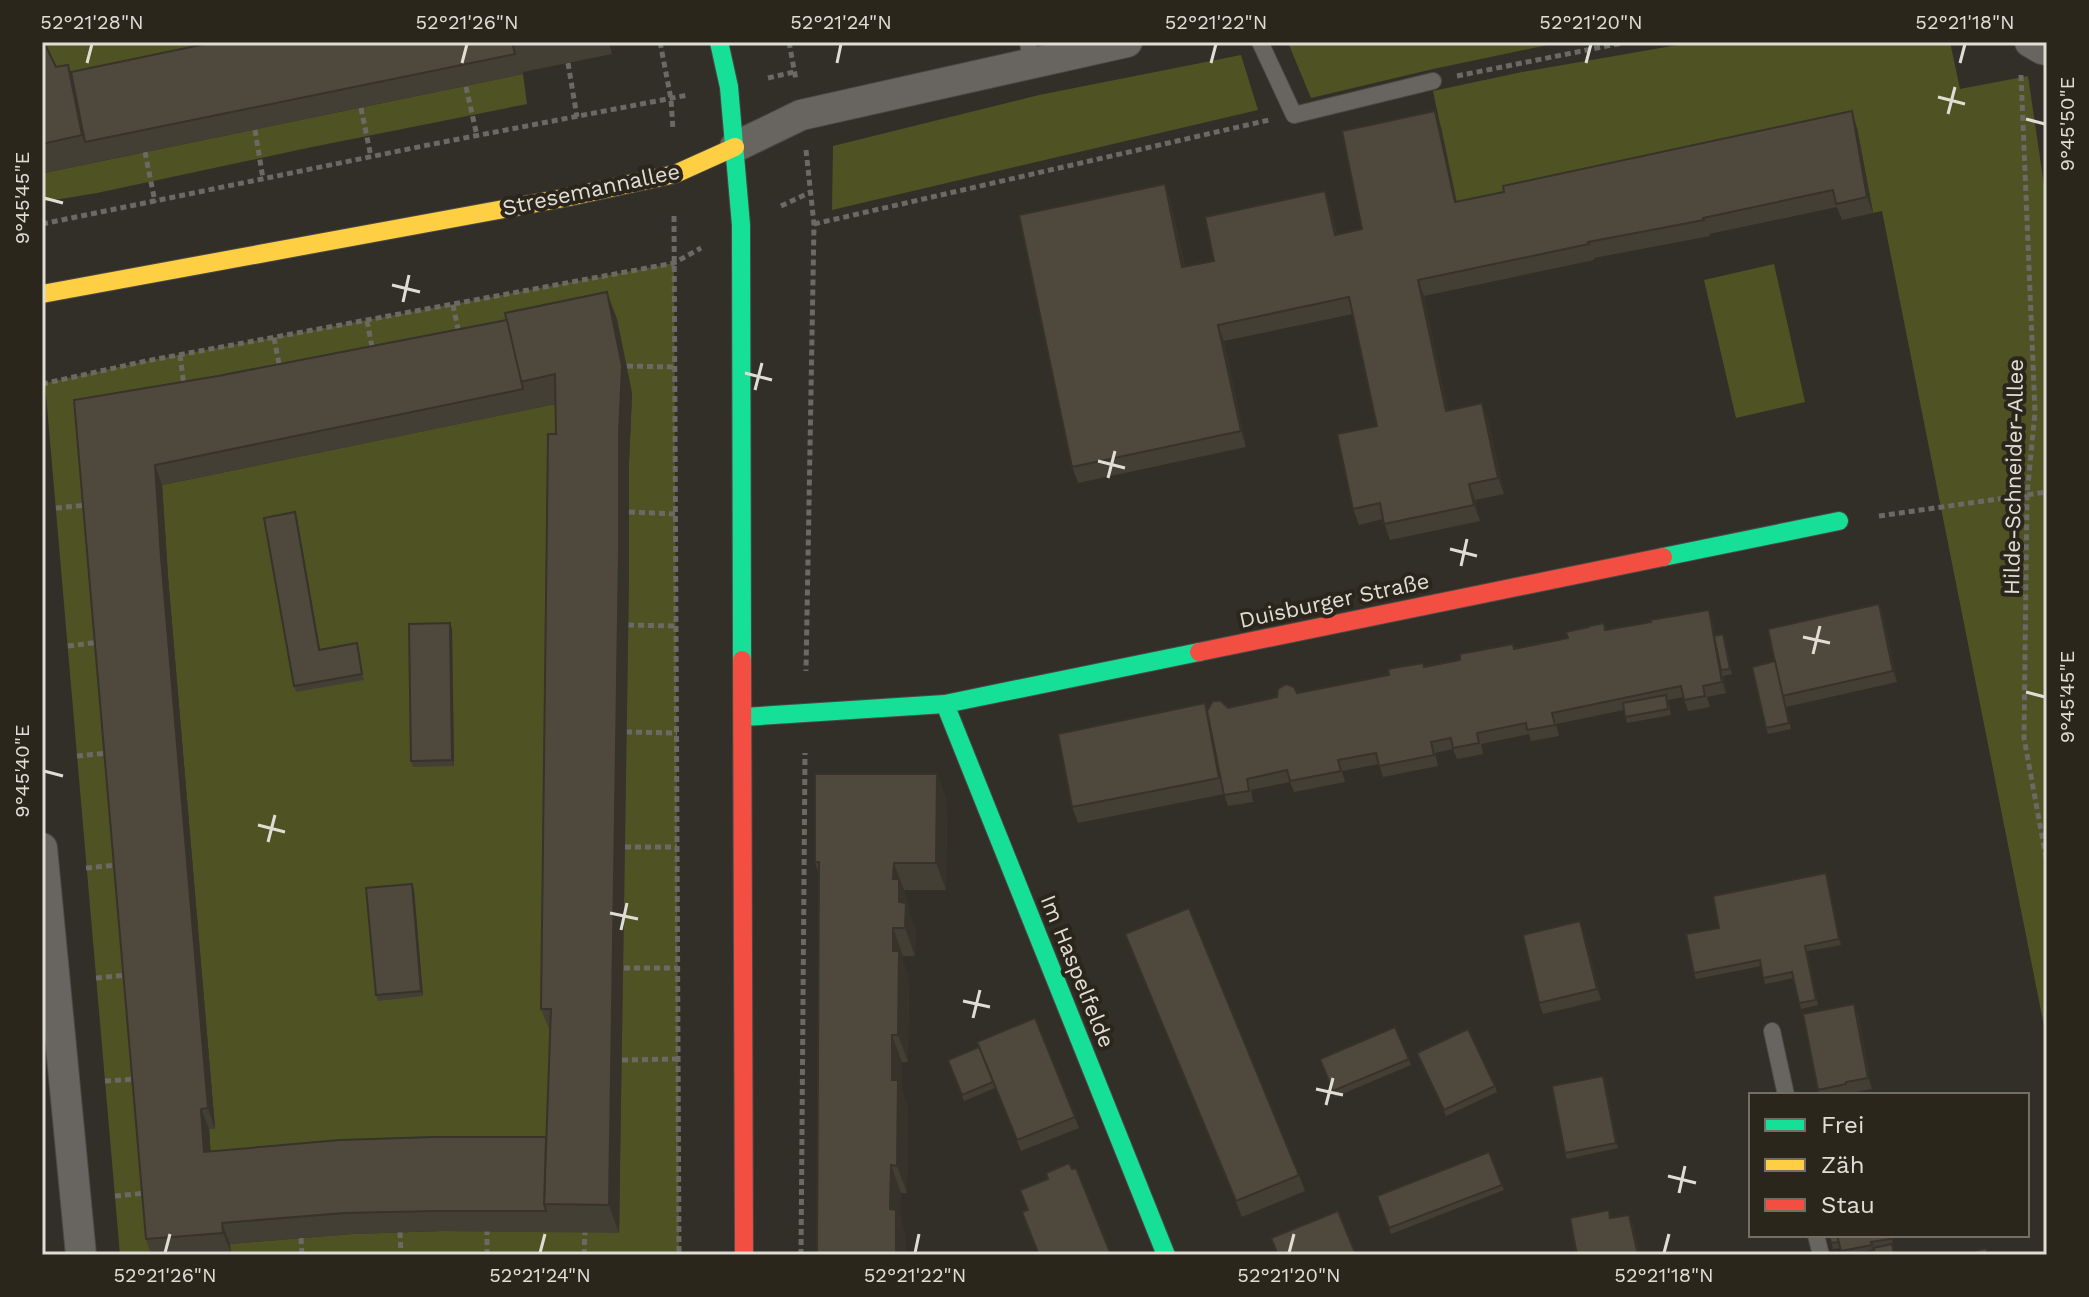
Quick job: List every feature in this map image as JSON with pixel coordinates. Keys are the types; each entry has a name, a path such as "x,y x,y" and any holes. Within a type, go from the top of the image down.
{"street":[{"path":"719,42 729,87 741,225 744,1255"},
{"name":"Stresemannallee","path":"42,294 569,197 675,174 801,115 1029,52 1127,42"},
{"path":"2030,42 2047,50"},
{"name":"Duisburger Straße","path":"744,717 945,704 1839,521"},
{"name":"Im Haspelfelde","path":"945,704 1166,1255"},
{"path":"42,848 47,971 81,1255"}],"lane":[{"path":"1260,42 1294,115 1433,81"},
{"path":"1772,1031 1786,1093"}],"path":[{"path":"1433,81 1627,42"},
{"path":"568,63 577,117"},
{"name":"Hilde-Schneider-Allee","path":"2021,73 2035,412 2027,495 2024,738 2047,863"},
{"path":"466,87 477,136"},
{"path":"42,224 671,99"},
{"path":"361,108 371,157"},
{"path":"814,224 1294,115"},
{"path":"255,130 263,179"},
{"path":"145,152 155,202"},
{"path":"42,384 180,355 674,263 679,1255"},
{"path":"453,305 459,336"},
{"path":"367,321 374,356"},
{"path":"274,338 281,374"},
{"path":"180,355 185,391"},
{"path":"627,366 674,367"},
{"path":"1839,521 2047,492"},
{"path":"56,508 89,505"},
{"path":"629,512 675,514"},
{"path":"628,625 676,626"},
{"path":"68,646 101,642"},
{"path":"626,732 677,733"},
{"path":"77,756 110,753"},
{"path":"625,847 677,847"},
{"path":"86,868 119,865"},
{"path":"624,968 678,968"},
{"path":"96,978 128,975"},
{"path":"622,1060 678,1059"},
{"path":"105,1081 138,1078"},
{"path":"115,1196 148,1193"},
{"path":"487,1231 487,1255"},
{"path":"400,1232 401,1255"},
{"path":"584,1255 585,1232"},
{"path":"301,1238 302,1255"}],"green space":[{"path":"42,42 323,42 66,95"},
{"path":"1304,42 1562,42 1311,98 1289,45"},
{"path":"1695,42 1950,42 1960,89 2028,76 2047,206 2047,1041 1882,211 1873,213 1857,128 1460,219 1433,91"},
{"path":"1241,55 1258,110 832,210 833,146 1039,95"},
{"path":"523,74 527,104 42,202 44,173"},
{"path":"674,263 679,1255 210,1255 230,1244 352,1234 619,1232 632,393 82,421 153,1255 120,1255 45,383 146,361"},
{"path":"1774,264 1805,402 1736,418 1704,280"},
{"path":"565,402 558,1157 212,1173 209,1129 215,1128 162,485"}],"building":[{"path":"42,42 56,67 68,65 82,135 42,144"},
{"path":"215,42 512,42 515,54 85,142 71,72"},
{"path":"1435,111 1455,202 1504,192 1503,186 1852,111 1867,197 1836,204 1833,190 1418,280 1446,411 1482,403 1498,478 1469,484 1474,505 1384,524 1380,503 1353,509 1337,434 1377,426 1349,297 1218,325 1241,431 1072,467 1019,215 1165,184 1182,267 1214,261 1205,217 1325,191 1335,235 1362,229 1342,131"},
{"path":"607,292 622,366 609,1205 544,1204 551,1009 541,1009 548,434 556,434 555,374 520,382 505,313"},
{"path":"507,320 523,389 155,465 208,1108 201,1109 204,1152 340,1140 546,1137 546,1211 344,1213 222,1223 223,1233 146,1239 74,400 218,376"},
{"path":"295,512 319,650 357,643 362,674 294,686 264,518"},
{"path":"1879,604 1893,671 1782,696 1768,629"},
{"path":"1709,610 1722,682 1703,686 1705,696 1684,700 1681,686 1552,713 1555,725 1527,730 1526,723 1477,733 1479,743 1453,748 1451,738 1431,742 1434,755 1379,766 1376,753 1338,760 1341,771 1290,781 1287,770 1247,779 1249,791 1224,795 1207,711 1213,701 1221,701 1228,708 1277,697 1278,689 1286,684 1294,687 1297,693 1389,675 1388,669 1423,663 1424,667 1460,660 1460,654 1513,644 1514,649 1568,638 1566,632 1589,626 1604,623 1605,630"},
{"path":"450,623 452,760 411,761 409,624"},
{"path":"1723,634 1730,669 1721,670 1714,636"},
{"path":"1775,661 1789,723 1766,728 1752,667"},
{"path":"1666,695 1668,709 1625,717 1623,703"},
{"path":"1205,703 1219,778 1072,807 1058,734"},
{"path":"815,774 937,774 936,863 894,863 893,879 899,879 899,902 906,903 905,928 893,928 893,951 899,951 898,1035 892,1035 892,1080 898,1080 897,1166 891,1165 890,1209 896,1210 896,1255 817,1255 819,862 815,862"},
{"path":"1826,873 1839,939 1805,946 1816,1000 1799,1003 1792,972 1763,978 1760,960 1694,973 1686,934 1719,928 1713,896"},
{"path":"412,884 421,991 376,995 366,888"},
{"path":"1189,908 1299,1175 1236,1201 1125,934"},
{"path":"1580,921 1597,989 1539,1003 1523,935"},
{"path":"1854,1004 1868,1078 1818,1090 1803,1014"},
{"path":"1035,1018 1075,1117 1017,1140 977,1042"},
{"path":"1395,1027 1409,1059 1333,1091 1320,1059"},
{"path":"1468,1029 1495,1086 1444,1110 1417,1053"},
{"path":"979,1047 993,1082 962,1095 948,1060"},
{"path":"1603,1076 1616,1143 1565,1153 1552,1086"},
{"path":"1489,1152 1502,1185 1389,1228 1377,1196"},
{"path":"1069,1163 1072,1169 1076,1168 1111,1255 1039,1255 1022,1212 1028,1210 1020,1190 1048,1179 1046,1173"},
{"path":"1609,1210 1610,1218 1629,1215 1638,1255 1577,1255 1570,1218"},
{"path":"1338,1211 1356,1255 1278,1255 1271,1238"},
{"path":"1830,1237 1838,1237 1839,1242 1831,1243"},
{"path":"1838,1237 1890,1237 1871,1242 1872,1245 1841,1251"},
{"path":"1892,1244 1894,1255 1867,1255 1866,1252 1873,1248"},
{"path":"1986,1248 1988,1255 1961,1255"}],"traffic: fast":[{"path":"719,42 729,87 741,225 742,660"},
{"path":"1663,557 1839,521"},
{"path":"744,717 945,704 1199,652"},
{"path":"945,704 1166,1255"}],"traffic: slow":[{"path":"42,294 569,197 675,174 735,147"}],"traffic: jam":[{"path":"1199,652 1663,557"},
{"path":"742,660 744,1255"}]}
